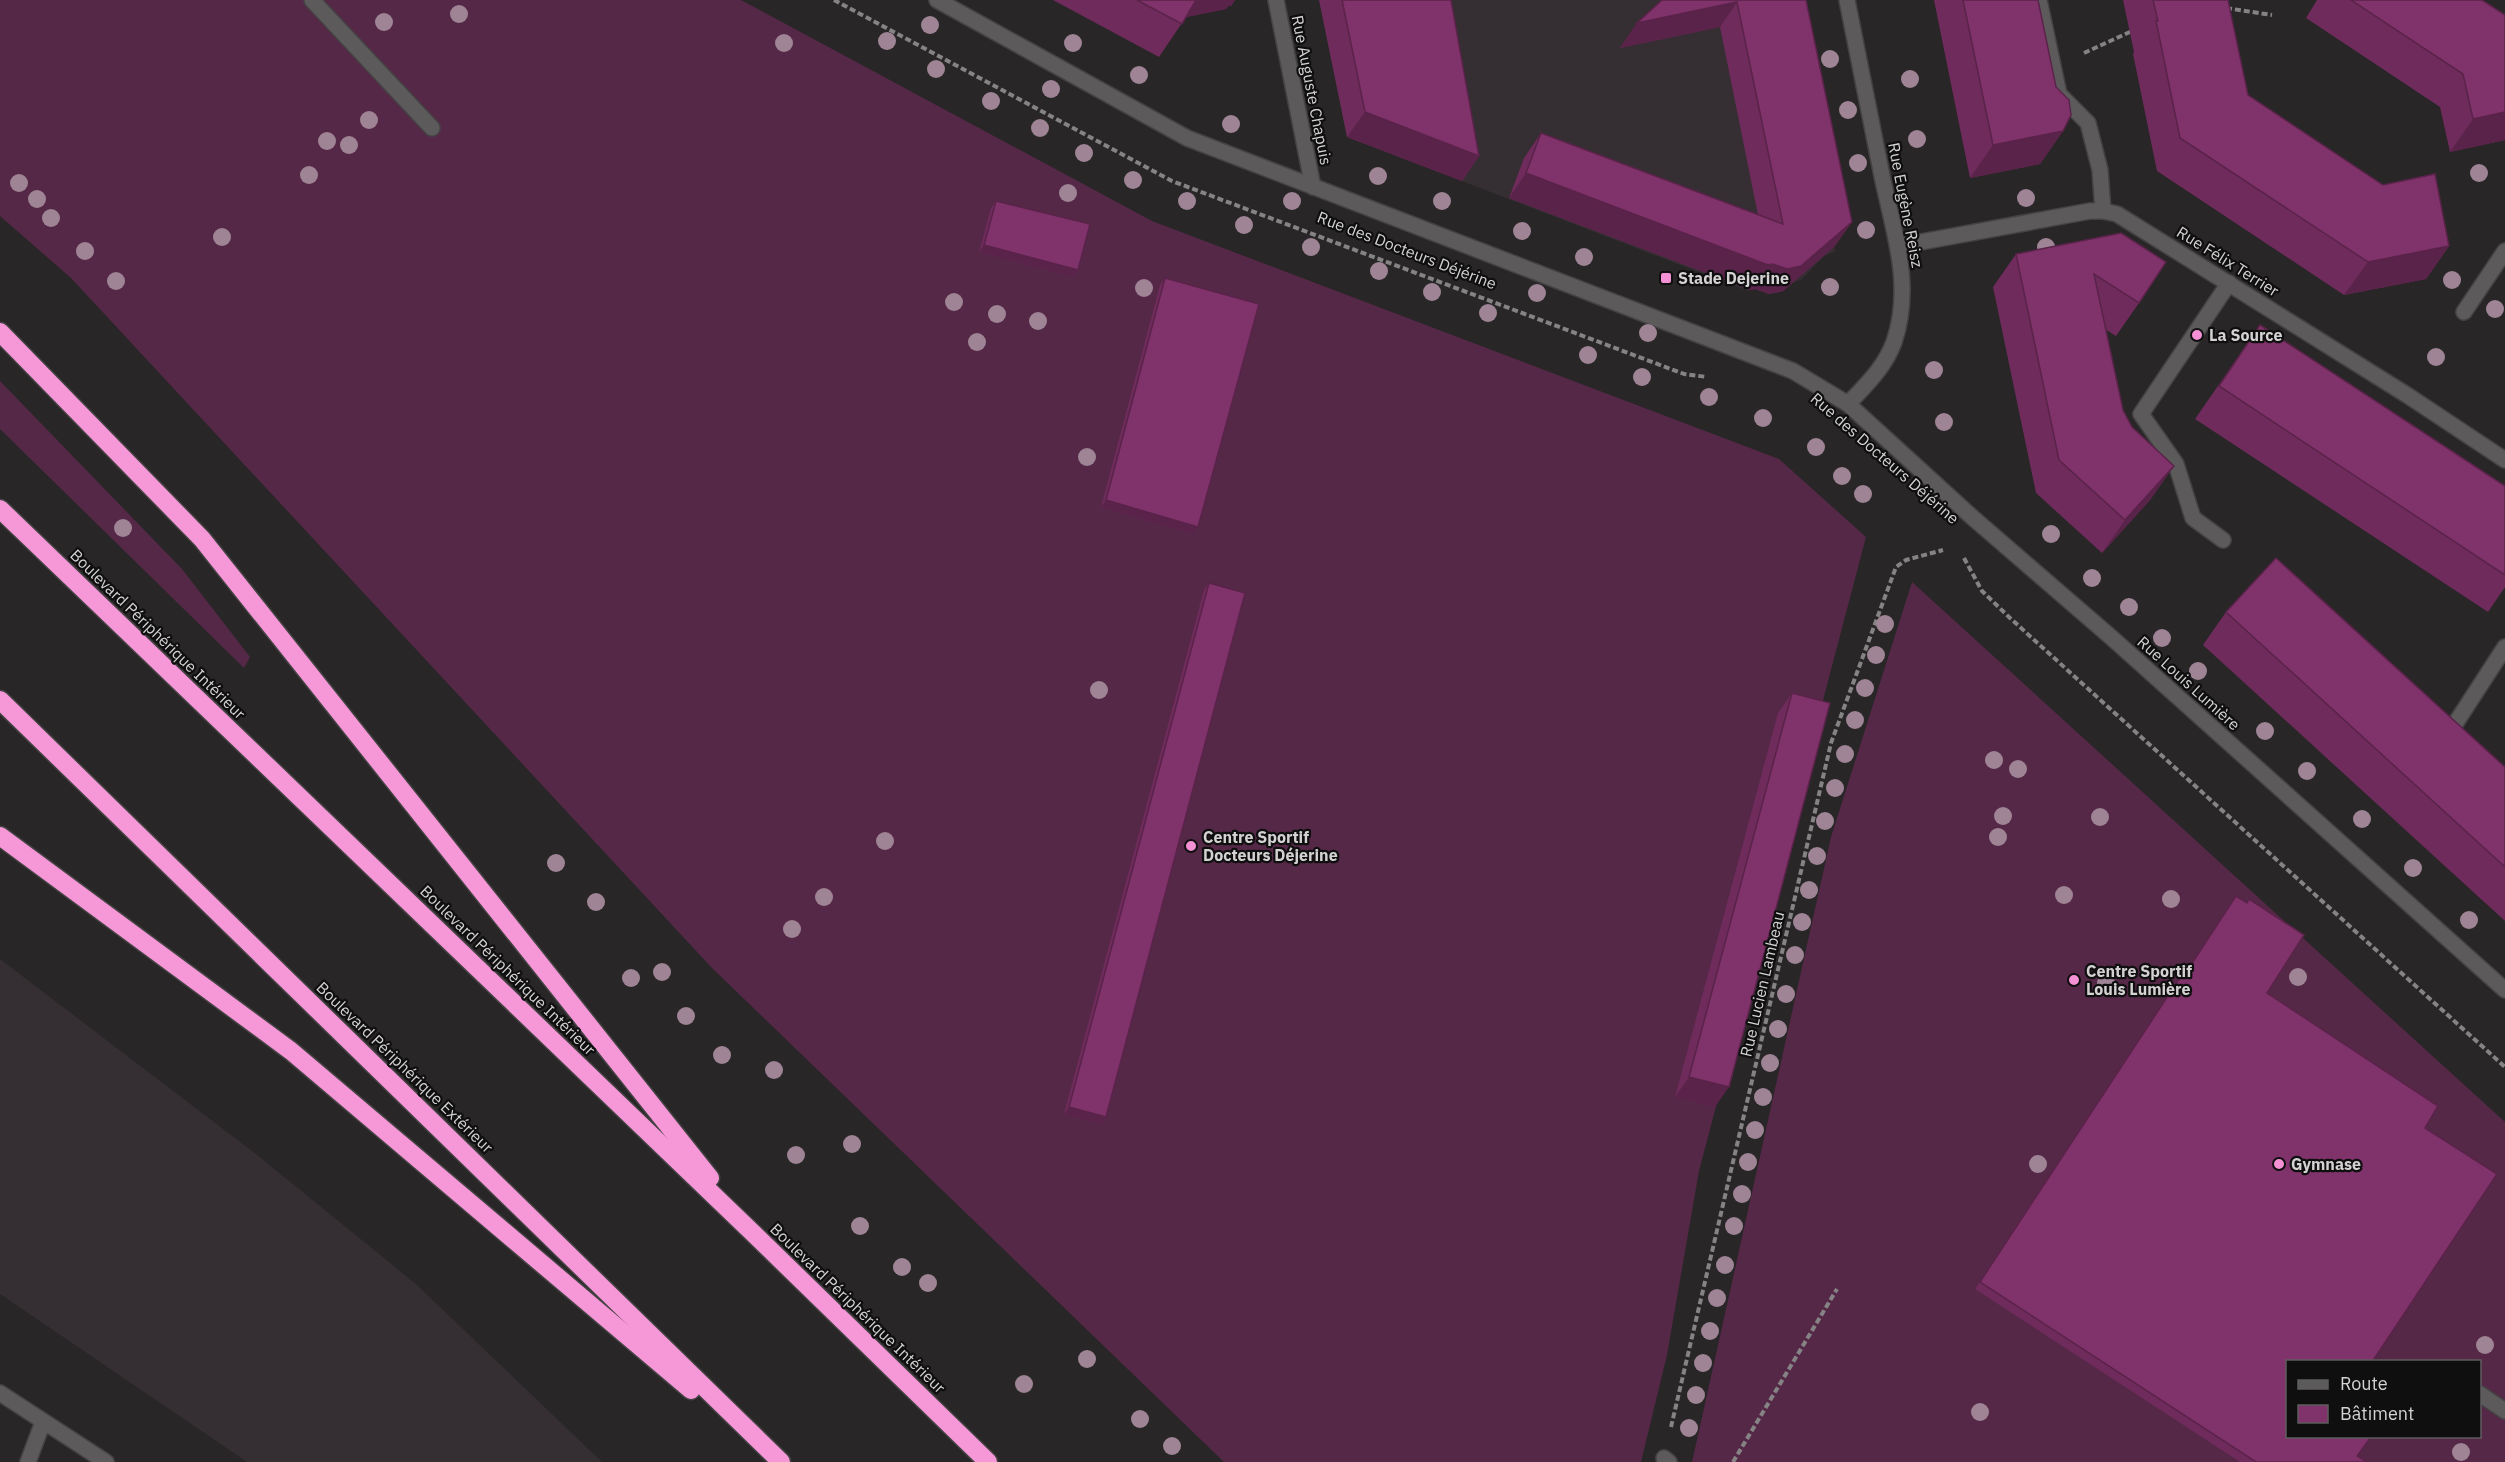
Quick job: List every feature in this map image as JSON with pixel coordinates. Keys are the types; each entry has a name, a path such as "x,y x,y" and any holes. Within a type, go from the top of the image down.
{"highway":[{"path":"0,332 202,539 754,1234"},
{"name":"Boulevard Périphérique Intérieur","path":"0,509 988,1462"},
{"name":"Boulevard Périphérique Extérieur","path":"0,700 779,1462"},
{"path":"0,836 291,1051 779,1462"}],"street":[{"path":"312,0 432,128"},
{"name":"Rue des Docteurs Déjérine","path":"938,0 1187,138 1793,371 1848,404"},
{"name":"Rue Auguste Chapuis","path":"1276,0 1313,187"},
{"name":"Rue Eugène Reisz","path":"1847,0 1884,185 1899,246 1903,297 1893,342 1881,368 1848,404"},
{"path":"1899,246 2103,211 2100,170 2088,123 2059,93 2039,0"},
{"name":"Rue Félix Terrier","path":"2103,211 2117,214 2135,224 2505,460"},
{"path":"2464,312 2505,251"},
{"path":"2223,540 2193,518 2176,464 2141,414 2229,283"},
{"name":"Rue Louis Lumière","path":"1848,404 1972,518 2121,646 2505,990"},
{"path":"2445,739 2505,647"},
{"path":"0,1393 105,1462"},
{"path":"2481,1395 2505,1411"},
{"path":"28,1462 43,1422"}],"path":[{"name":"Rue des Docteurs Déjérine","path":"834,0 1172,180 1684,374 1718,378"},
{"path":"2214,7 2272,15"},
{"path":"2054,67 2138,28"},
{"name":"Rue Lucien Lambeau","path":"1666,1460 1831,743 1896,567 1906,560 1943,550"},
{"path":"1963,556 1982,591 2010,618 2505,1067"},
{"path":"1733,1462 1837,1288"}],"shaded area":[{"name":"Centre Sportif Docteurs Déjerine","path":"0,0 741,0 1152,221 1779,459 1866,537 1699,1171 1667,1355 1641,1462 1224,1462 712,968 71,278 0,216"},
{"path":"1319,0 1783,0 1835,252 1825,255 1801,280 1794,282 1783,291 1769,294 1755,289 1748,291 1347,137"},
{"path":"0,381 182,569 250,657 244,668 0,429"},
{"name":"Centre Sportif Louis Lumière","path":"1912,582 2505,1122 2505,1462 1692,1462 1831,837"},
{"path":"0,959 256,1154 416,1284 602,1462 247,1462 0,1294"}],"building":[{"path":"1137,0 1196,0 1182,24"},
{"path":"1342,0 1451,0 1479,156 1365,112"},
{"path":"1662,0 1806,0 1852,222 1801,266 1787,269 1773,264 1768,265 1526,173 1541,133 1783,224 1737,2 1637,23"},
{"path":"1963,0 2038,0 2056,87 2069,100 2071,115 2063,131 1993,145"},
{"path":"2153,0 2228,0 2248,95 2383,185 2435,174 2449,246 2368,262 2180,138"},
{"path":"2351,0 2482,0 2505,15 2505,112 2473,119 2463,74"},
{"path":"996,201 1090,224 1078,270 984,245"},
{"path":"2121,233 2166,262 2139,303 2094,274 2123,410 2132,427 2174,466 2125,520 2059,460 2016,254"},
{"path":"1165,278 1259,304 1198,527 1106,500"},
{"path":"2260,325 2505,486 2505,575 2219,386"},
{"path":"2276,558 2505,767 2505,867 2226,612"},
{"path":"1209,583 1245,593 1106,1117 1069,1107"},
{"path":"1792,693 1830,703 1729,1087 1689,1077"},
{"path":"2236,896 2247,903 2249,899 2304,935 2267,993 2438,1106 2425,1128 2497,1174 2373,1360 2286,1360 2286,1438 2370,1438 2357,1456 2367,1462 2256,1462 1980,1282 2185,970 2187,971"}],"place":[{"name":"Stade Dejerine","path":"1666,278"},
{"name":"La Source","path":"2197,335"},
{"name":"Centre Sportif Docteurs Déjerine","path":"1191,846"},
{"name":"Centre Sportif Louis Lumière","path":"2074,980"},
{"name":"Gymnase","path":"2279,1164"}]}
